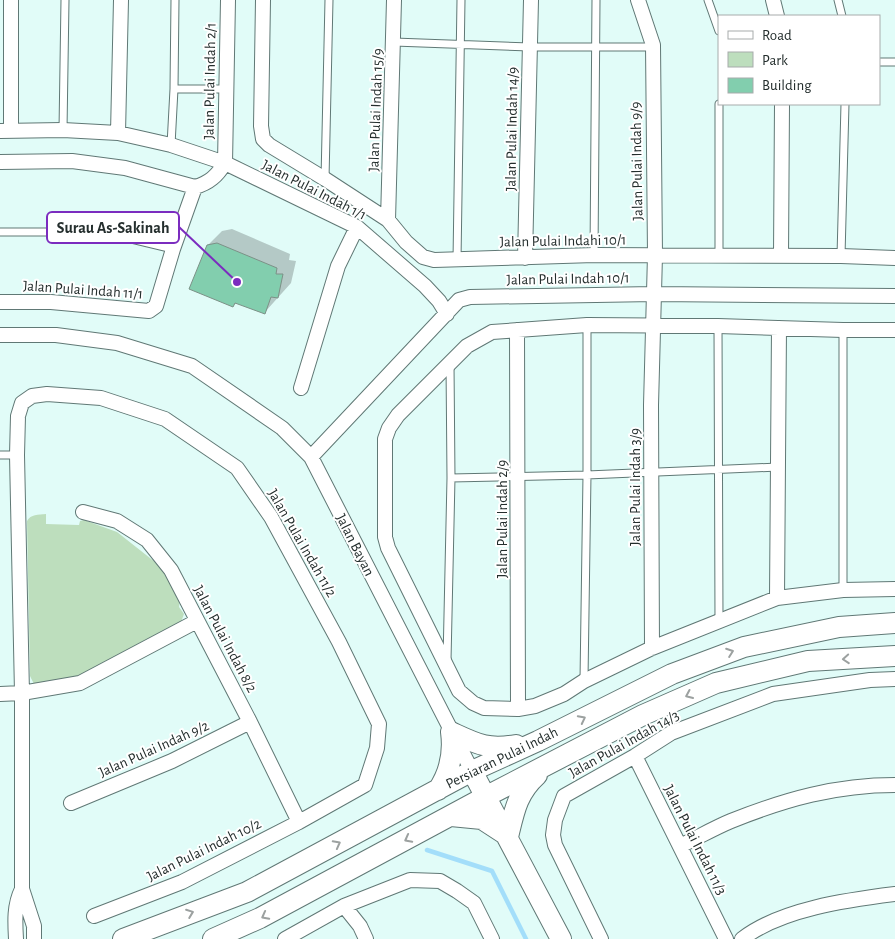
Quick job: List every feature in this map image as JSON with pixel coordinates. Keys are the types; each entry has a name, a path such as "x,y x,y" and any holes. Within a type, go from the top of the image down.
{"main road":[{"name":"Persiaran Pulai Indah","path":"138,937 247,892 472,771 538,741 672,674 744,647 839,627 895,623"},
{"name":"Persiaran Pulai Indah","path":"213,939 260,918 485,797 643,715 716,683 808,662 895,656"},
{"path":"451,732 488,747 502,747 538,741"},
{"path":"438,790 444,781 451,762 453,744 451,732"},
{"path":"451,816 482,819 508,837 519,797 528,784 552,762"},
{"name":"Jalan Bayan","path":"472,771 560,939"}],"street":[{"path":"0,162 72,161 125,168 195,187 213,179 225,163 171,145 118,133 63,130 6,131 11,0"},
{"path":"118,133 121,0"},
{"name":"Jalan Pulai Indah 2/1","path":"225,163 228,0"},
{"name":"Jalan Pulai Indahi 10/1","path":"263,0 261,126 263,139 269,145 325,178 388,220 406,242 423,256 434,260 594,255 781,255 895,258"},
{"name":"Jalan Pulai Indah 15/9","path":"388,220 394,0"},
{"name":"Jalan Pulai Indah 14/9","path":"525,258 531,0"},
{"name":"Jalan Pulai Indah 9/9","path":"638,0 651,35 653,47 655,255 652,325"},
{"path":"773,0 778,15"},
{"path":"781,255 782,105"},
{"name":"Jalan Pulai Indah 1/1","path":"225,163 357,227 425,286 439,301 447,314"},
{"name":"Jalan Pulai Indah 11/1","path":"0,302 51,302 149,311 156,306 173,249 195,187"},
{"path":"301,388 338,266 357,227"},
{"name":"Jalan Pulai Indah 10/1","path":"310,457 459,300 470,297 654,294 895,296"},
{"path":"895,330 587,325 492,332 466,346 398,415 389,428 385,439 386,542 459,690 473,703 484,708 518,709 535,706 564,694 584,681 652,648 778,598 843,590 895,589"},
{"name":"Jalan Pulai Indah 3/9","path":"652,325 652,648"},
{"path":"778,598 779,328"},
{"name":"Jalan Pulai Indah 2/9","path":"517,330 518,709"},
{"name":"Jalan Bayan","path":"0,335 56,335 117,343 192,366 282,428 310,457 472,771"},
{"name":"Jalan Pulai Indah 11/2","path":"17,454 18,416 22,403 32,396 47,394 101,398 165,419 237,468 271,517 339,642 379,724 377,748 364,786 299,822"},
{"path":"17,454 22,693 22,889 34,926 34,939"},
{"name":"Jalan Pulai Indah 8/2","path":"83,512 117,521 147,540 171,570 250,722 299,822"},
{"path":"0,694 22,693 80,683 197,621"},
{"name":"Jalan Pulai Indah 14/3","path":"602,939 555,845 553,835 554,820 564,796 671,734 773,694 870,680 895,679"},
{"name":"Jalan Pulai Indah 9/2","path":"71,803 172,761 250,722"},
{"name":"Jalan Pulai Indah 11/3","path":"635,756 726,939"},
{"path":"680,846 730,821 806,795 867,785 895,785"},
{"name":"Jalan Pulai Indah 10/2","path":"94,916 182,882 299,822"},
{"path":"284,939 344,906 410,880 440,881 474,903 492,939"},
{"path":"16,939 15,914 18,897 22,889"},
{"path":"742,939 750,932 787,916 840,901 895,894"},
{"path":"344,906 360,926 366,939"}],"lane":[{"path":"63,130 65,0"},
{"path":"171,145 175,0"},
{"path":"325,178 329,0"},
{"path":"457,260 461,0"},
{"path":"594,255 596,0"},
{"path":"708,0 718,28"},
{"path":"838,0 842,15"},
{"path":"394,42 530,47 653,47"},
{"path":"880,62 895,62"},
{"path":"174,89 226,89"},
{"path":"719,255 720,105"},
{"path":"841,256 845,105"},
{"path":"0,232 85,232 123,237 173,249"},
{"path":"584,681 587,325"},
{"path":"718,326 719,620"},
{"path":"843,330 843,590"},
{"path":"447,666 451,478 450,363"},
{"path":"0,455 17,454"},
{"path":"451,478 778,467"}],"green space":[{"path":"46,514 46,524 79,525 80,521 84,520 117,532 155,562 169,579 180,599 179,607 184,614 181,622 73,679 35,686 30,676 27,521 33,516"}],"building":[{"path":"217,243 277,268 276,274 283,274 278,298 271,297 265,314 235,303 233,307 189,289 207,245"}],"waterway":[{"path":"427,850 492,871 526,939"}],"place":[{"name":"Surau As-Sakinah","path":"237,282"}]}
